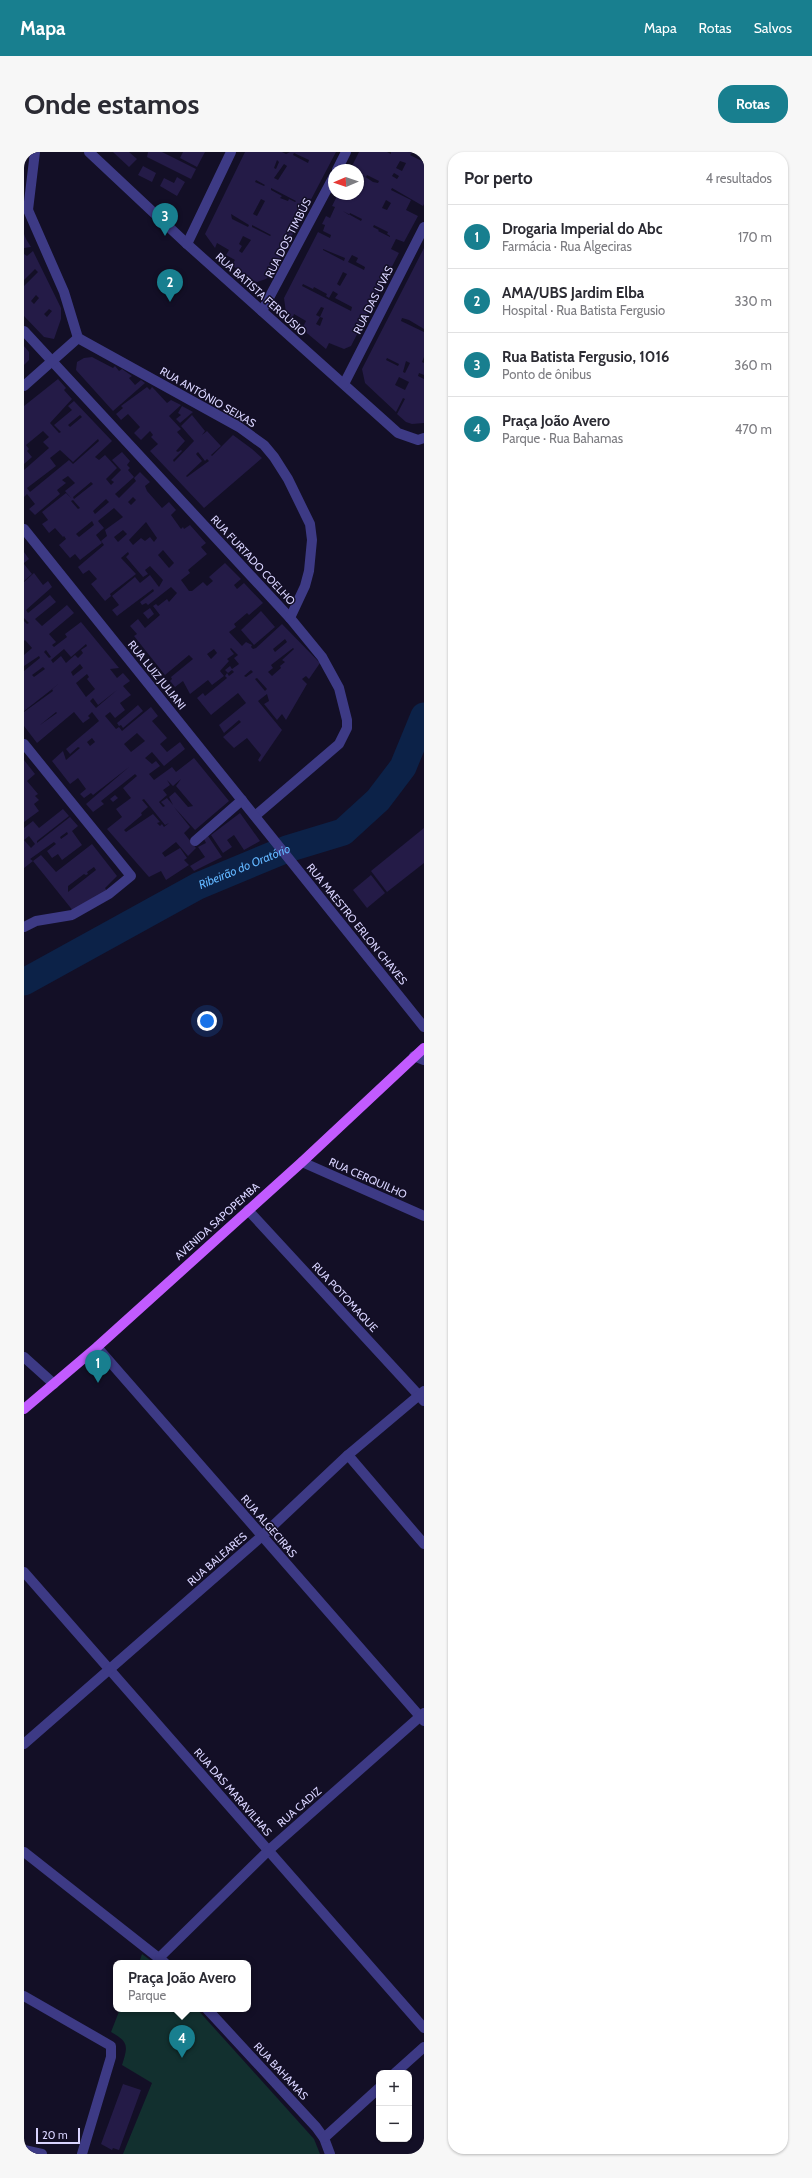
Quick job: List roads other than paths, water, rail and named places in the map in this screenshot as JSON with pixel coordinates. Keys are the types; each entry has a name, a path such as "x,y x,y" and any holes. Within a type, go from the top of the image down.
{"main road":[{"name":"AVENIDA SAPOPEMBA","path":"24,1409 97,1347 302,1162 424,1048"}],"street":[{"path":"24,386 78,338 64,292 26,208 35,152"},
{"name":"RUA BATISTA FERGUSIO","path":"90,152 187,244 398,433 418,440 424,438"},
{"path":"187,244 231,152"},
{"path":"340,164 346,152"},
{"name":"RUA DOS TIMBÚS","path":"262,311 328,187"},
{"name":"RUA DAS UVAS","path":"344,384 424,227"},
{"name":"RUA FURTADO COELHO","path":"24,331 290,618 322,657 338,688 347,720 347,728 343,740 255,816"},
{"name":"RUA ANTÔNIO SEIXAS","path":"78,338 239,427 257,439 274,457 288,479 310,524 312,540 309,571 305,586 290,618"},
{"name":"RUA LUIZ JULIANI","path":"24,529 271,836"},
{"path":"24,744 128,873 109,894 72,915 36,922 24,927"},
{"path":"194,841 242,800"},
{"name":"RUA MAESTRO ERLON CHAVES","path":"271,836 424,1027"},
{"path":"414,1056 424,1060"},
{"name":"RUA CERQUILHO","path":"302,1162 424,1216"},
{"name":"RUA POTOMAQUE","path":"248,1210 422,1395"},
{"name":"RUA ALGECIRAS","path":"97,1347 423,1717"},
{"path":"24,1356 54,1384"},
{"name":"RUA BALEARES","path":"24,1744 262,1536 348,1455 422,1395"},
{"path":"348,1455 424,1544"},
{"name":"RUA DAS MARAVILHAS","path":"24,1572 424,2028"},
{"name":"RUA CADIZ","path":"163,1960 268,1850 423,1717"},
{"path":"24,1852 163,1960"},
{"path":"24,1996 111,2046 111,2057 82,2154"},
{"name":"RUA BAHAMAS","path":"210,2012 316,2127 324,2138 330,2154"},
{"path":"398,2070 424,2047"},
{"path":"324,2138 376,2091"},
{"path":"24,2150 42,2154"}],"waterway":[{"name":"Ribeirão do Oratório","path":"24,982 198,886 287,849 343,832 378,800 403,767 424,716"}],"place":[{"name":"Rua Batista Fergusio, 1016","path":"165,236"},
{"name":"AMA/UBS Jardim Elba","path":"170,302"},
{"name":"Drogaria Imperial do Abc","path":"98,1383"},
{"name":"Praça João Avero","path":"182,2058"}]}
